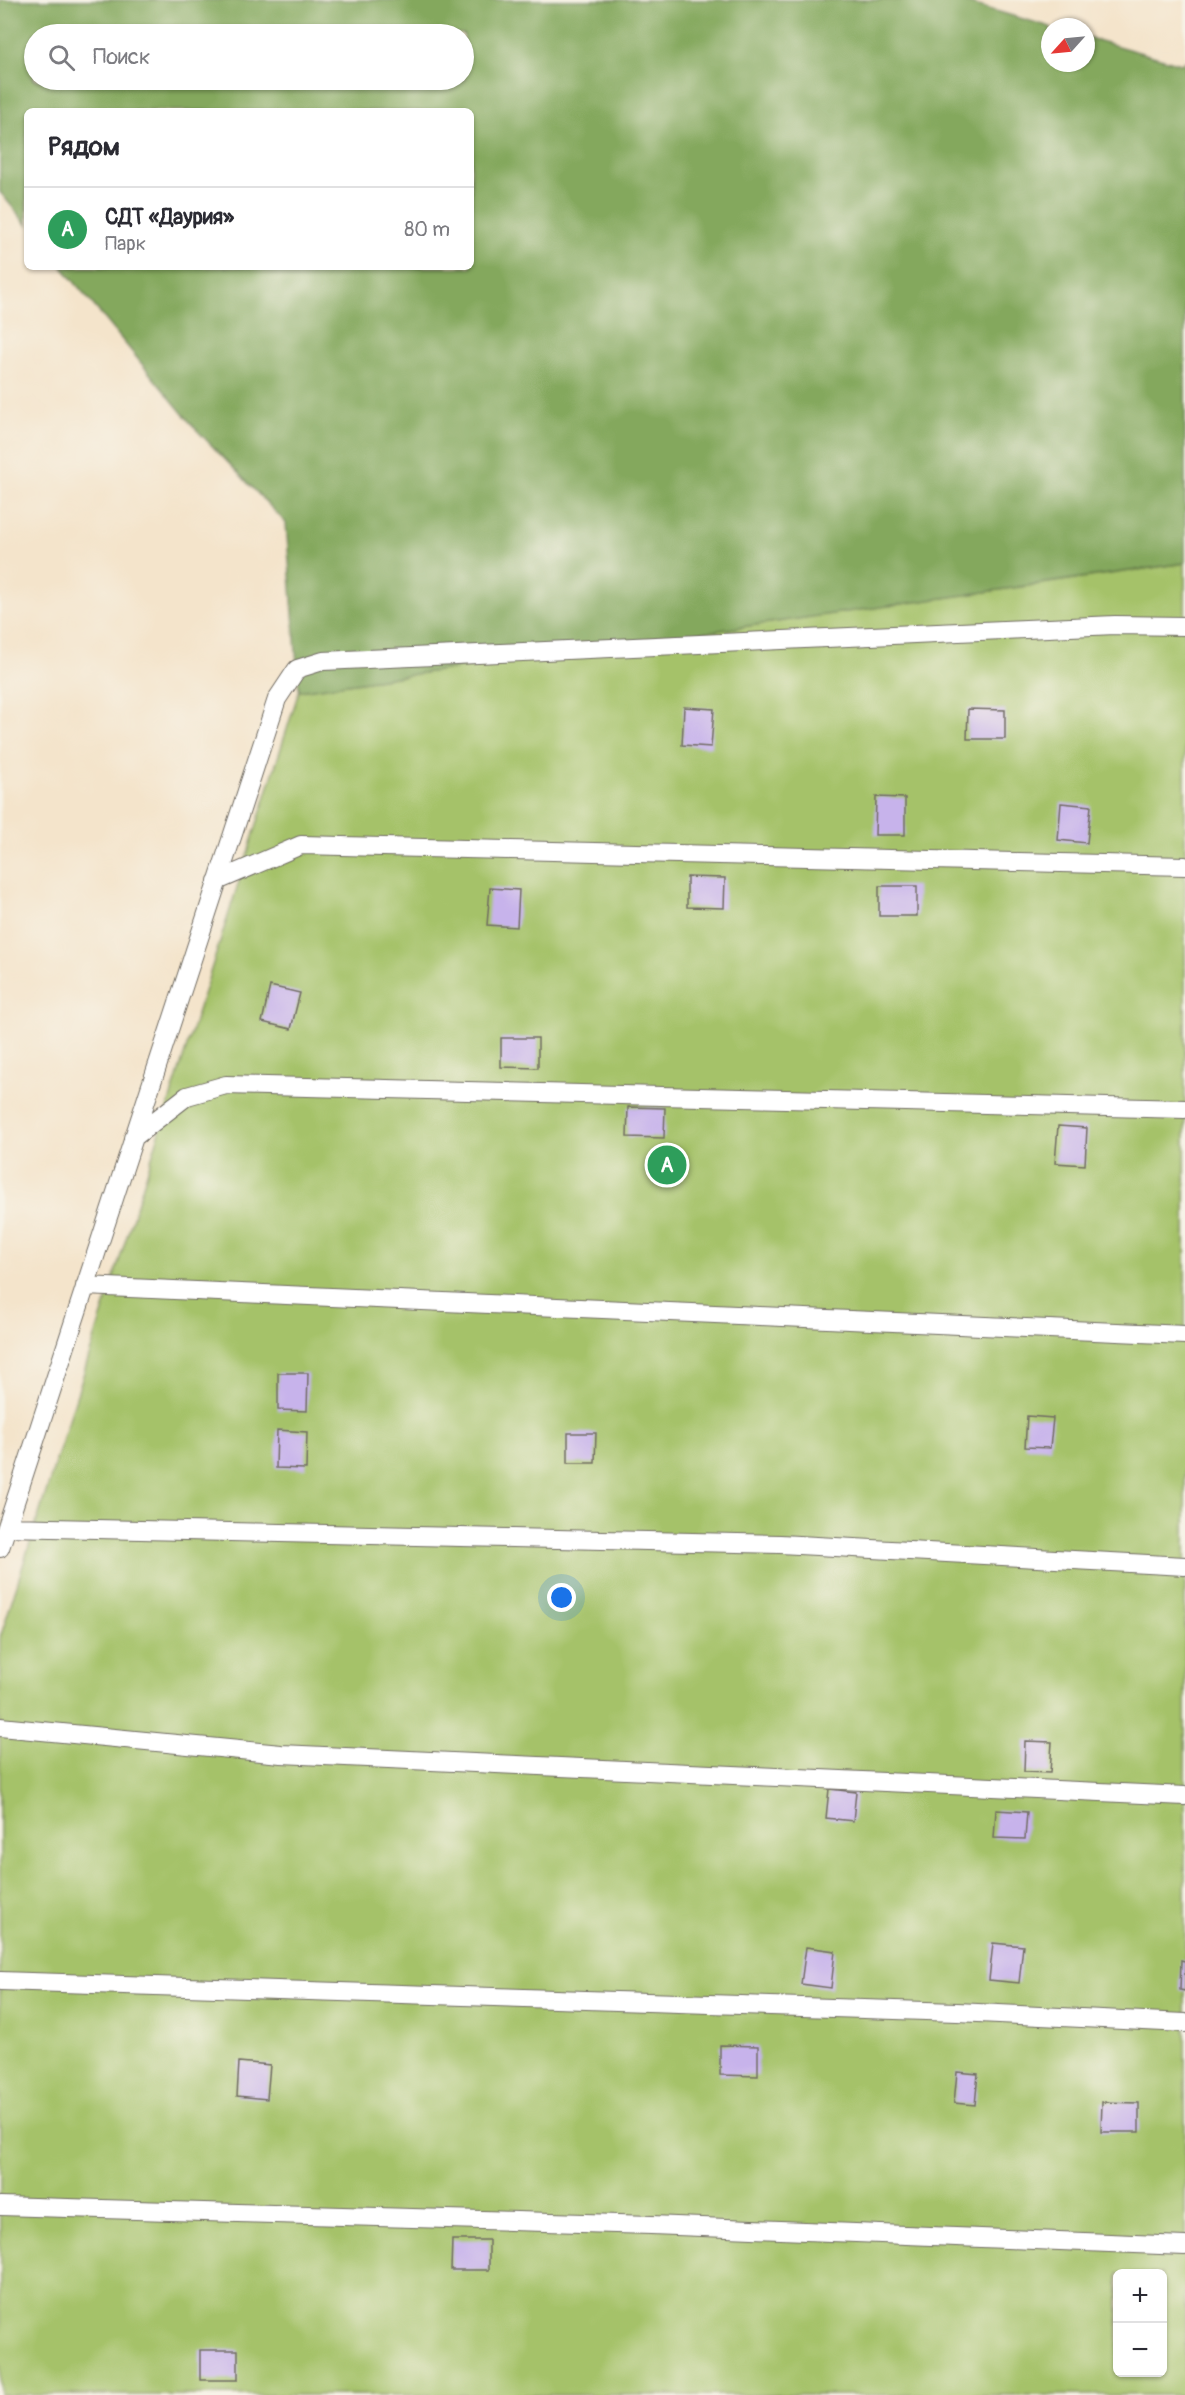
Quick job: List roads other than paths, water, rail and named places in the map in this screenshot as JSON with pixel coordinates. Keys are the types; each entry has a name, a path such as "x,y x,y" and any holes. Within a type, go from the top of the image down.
{"lane":[{"path":"0,1548 277,699 297,669 323,661 1115,625 1185,626"},
{"path":"217,882 301,845 1185,866"},
{"path":"134,1138 187,1096 226,1085 1185,1109"},
{"path":"85,1286 1185,1335"},
{"path":"7,1527 780,1544 1185,1566"},
{"path":"0,1727 281,1754 1185,1796"},
{"path":"0,1981 945,2012 1185,2023"},
{"path":"0,2206 639,2225 1185,2246"}],"place":[{"name":"СДТ «Даурия»","path":"667,1165"}]}
